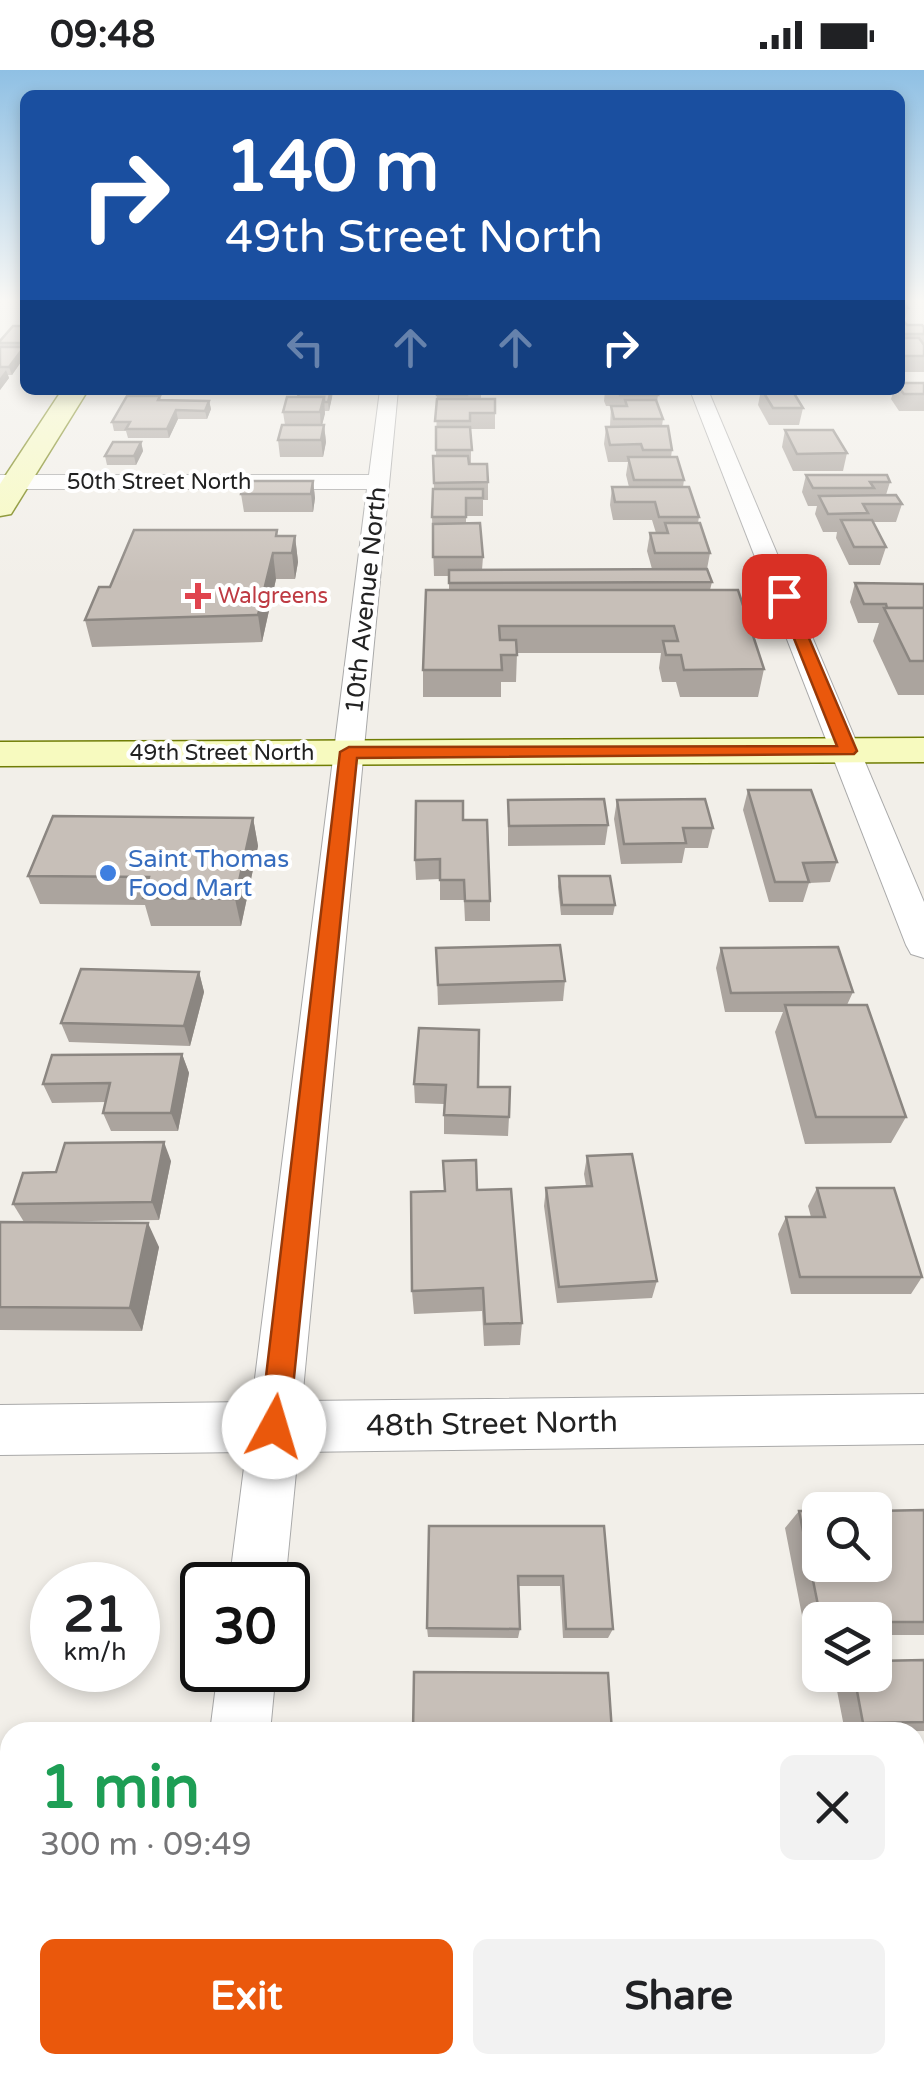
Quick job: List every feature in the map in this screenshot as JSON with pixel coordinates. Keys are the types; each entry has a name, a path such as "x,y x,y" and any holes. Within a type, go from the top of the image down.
{"main road":[{"path":"5,491 71,395"},
{"name":"49th Street North","path":"0,754 924,750"}],"street":[{"name":"10th Avenue North","path":"259,1562 388,395"},
{"path":"701,395 924,945"},
{"name":"50th Street North","path":"5,491 379,482"},
{"name":"48th Street North","path":"0,1430 924,1420"},
{"path":"241,1722 245,1692"}],"building":[{"path":"330,395 328,402 324,402 324,397 298,397"},
{"path":"765,395 795,395 803,408 773,408"},
{"path":"127,396 209,401 205,411 176,410 167,429 126,429 130,422 112,422"},
{"path":"287,397 324,397 320,412 283,412"},
{"path":"437,399 495,399 495,413 470,413 470,421 435,421"},
{"path":"625,400 656,400 663,419 614,419 611,406 627,406"},
{"path":"282,425 324,425 321,440 278,440"},
{"path":"668,426 672,450 643,450 641,444 610,445 606,427"},
{"path":"436,427 470,427 472,450 436,450"},
{"path":"785,430 833,430 847,453 797,454"},
{"path":"113,442 141,442 134,456 105,456"},
{"path":"433,456 468,456 469,464 487,464 488,482 434,483"},
{"path":"628,457 677,457 684,480 634,480"},
{"path":"806,475 887,475 890,482 870,482 874,488 813,488"},
{"path":"244,481 313,481 311,494 241,494"},
{"path":"612,487 689,487 699,517 659,517 655,502 615,502"},
{"path":"433,489 483,489 483,498 466,498 466,517 432,517"},
{"path":"896,495 902,504 863,504 868,513 828,514 819,496"},
{"path":"841,520 872,520 886,547 854,547"},
{"path":"480,523 483,557 433,557 433,524"},
{"path":"665,523 700,523 710,553 655,553 650,533 668,533"},
{"name":"Walgreens","path":"134,530 277,530 276,536 295,536 292,553 273,553 258,615 85,620 99,587 110,587"},
{"path":"707,569 712,582 449,583 449,570"},
{"path":"855,583 924,584 924,608 864,604"},
{"path":"426,590 738,590 764,669 684,670 681,655 666,655 663,641 678,641 674,626 499,626 500,640 516,640 517,655 501,655 502,670 423,670"},
{"path":"884,608 924,608 924,661 910,661"},
{"path":"748,790 811,790 837,862 803,863 809,882 775,882"},
{"path":"604,799 608,825 509,826 508,800"},
{"path":"705,799 713,828 683,828 686,843 624,844 617,800"},
{"path":"416,801 463,801 463,820 487,820 490,901 465,901 464,880 440,880 440,859 415,860"},
{"path":"53,816 253,818 235,899 143,898 149,877 28,876"},
{"path":"559,876 610,876 615,905 562,905"},
{"path":"560,945 565,981 438,985 436,948"},
{"path":"838,947 853,992 731,993 721,948"},
{"path":"81,969 199,972 184,1026 61,1023"},
{"path":"785,1005 867,1005 906,1117 816,1117"},
{"path":"419,1028 479,1030 478,1087 510,1087 509,1117 444,1115 446,1085 414,1084"},
{"path":"182,1054 171,1113 103,1113 110,1083 43,1084 52,1055"},
{"path":"164,1142 152,1202 13,1204 23,1173 56,1172 65,1143"},
{"path":"632,1154 657,1281 559,1287 546,1188 592,1186 587,1156"},
{"path":"476,1160 477,1190 511,1189 522,1323 485,1324 483,1288 412,1291 411,1192 445,1191 443,1161"},
{"path":"817,1188 894,1188 922,1277 800,1277 786,1217 825,1217"},
{"path":"0,1222 148,1223 130,1308 0,1307"},
{"path":"924,1510 924,1622 892,1622 892,1602 817,1602 813,1582 892,1582 892,1511"},
{"path":"429,1526 604,1526 613,1629 566,1629 563,1576 518,1576 520,1629 427,1628"},
{"path":"924,1660 924,1722 863,1722 857,1692 892,1692 892,1661"},
{"path":"414,1672 608,1673 611,1722 413,1722"}],"place":[{"name":"Walgreens","path":"198,596"},
{"name":"Saint Thomas Food Mart","path":"108,873"}],"route":[{"path":"274,1427 349,752 848,751 784,596"}]}
